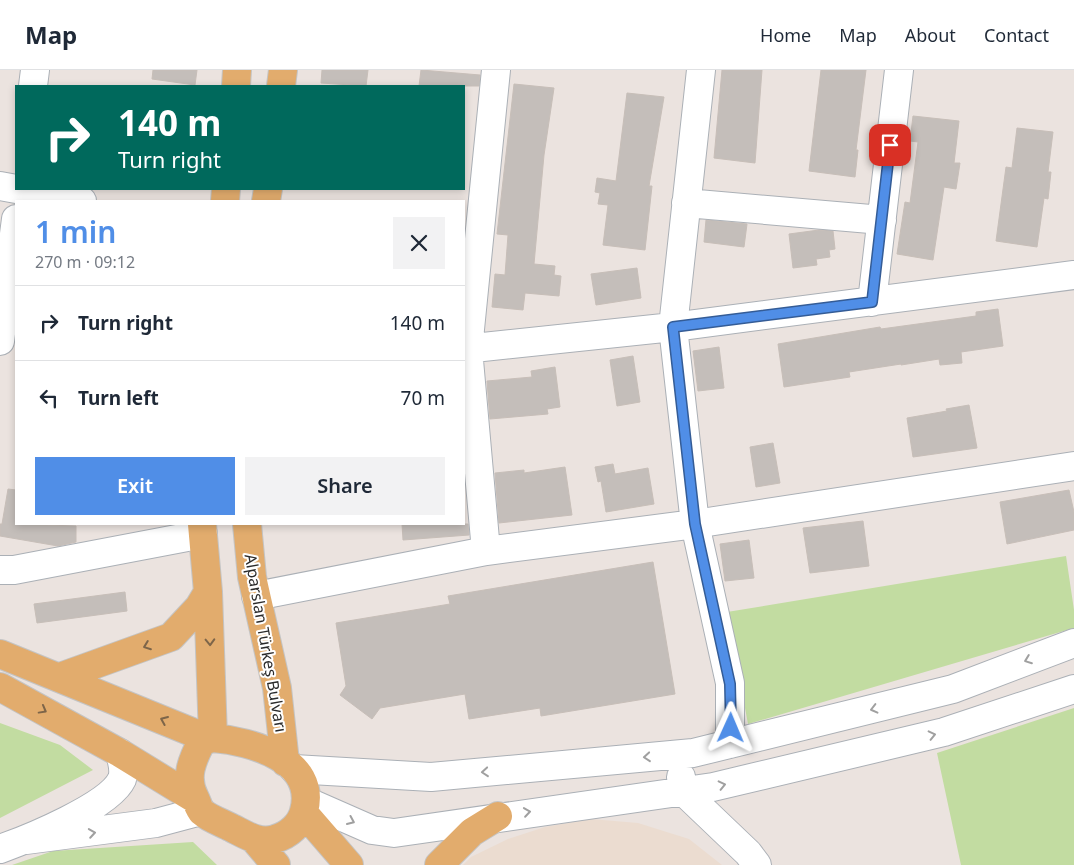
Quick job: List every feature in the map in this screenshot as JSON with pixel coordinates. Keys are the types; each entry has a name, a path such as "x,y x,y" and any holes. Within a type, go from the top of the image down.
{"main road":[{"path":"236,85 237,70"},
{"path":"281,85 283,70"},
{"name":"Alparslan Türkeş Bulvarı","path":"247,525 252,577 276,688 290,766"},
{"path":"203,529 208,592 211,738"},
{"path":"60,678 171,637 199,607 208,592"},
{"path":"0,654 211,738 239,740 261,747 290,766 305,788 305,807 297,825 287,834 276,839 254,839"},
{"path":"0,687 120,753 198,805 254,839 276,865"},
{"path":"198,805 190,789 190,764 202,741 211,738"},
{"path":"305,807 350,865"},
{"path":"439,865 472,832 498,816"}],"street":[{"path":"33,85 35,70"},
{"path":"486,551 466,349 496,70"},
{"path":"701,70 673,327 695,524 730,684 730,744"},
{"path":"872,302 899,70"},
{"path":"15,192 75,200"},
{"path":"686,203 882,220"},
{"path":"0,341 15,227"},
{"path":"466,349 673,327 1074,275"},
{"path":"256,596 486,551 695,524 1074,466"},
{"path":"0,570 14,570 203,529"},
{"path":"290,766 431,777 693,753 953,689 1074,643"},
{"path":"305,807 372,830 394,833 498,816 713,787 944,732 1074,689"},
{"path":"0,849 26,840 99,803 115,789 122,779 123,768 120,753"},
{"path":"677,754 683,791 748,853 756,865"},
{"path":"26,840 156,823 198,805"}],"shaded area":[{"path":"591,819 638,823 689,839 722,865 463,865 471,857 508,839 545,827"}],"green space":[{"path":"1066,556 1074,610 1074,628 748,724 727,612"},
{"path":"1074,708 1074,865 961,865 937,753"},
{"path":"0,723 60,745 93,770 0,818"},
{"path":"193,842 217,865 12,865 53,851"}],"building":[{"path":"153,70 197,70 195,85 152,79"},
{"path":"322,70 368,70 366,85 321,83"},
{"path":"421,70 480,75 479,86 419,85"},
{"path":"722,70 762,70 755,163 714,158"},
{"path":"821,70 866,70 856,150 858,150 855,177 809,171"},
{"path":"514,84 554,88 544,155 534,264 555,266 554,275 561,276 559,296 525,293 523,310 492,307 495,274 505,275 508,235 497,234"},
{"path":"627,93 664,97 649,186 652,186 645,250 603,245 608,205 598,204 600,193 595,192 597,178 616,181"},
{"path":"913,116 959,121 954,163 960,163 956,189 944,187 933,260 897,254 905,202 910,203 918,142 910,141"},
{"path":"1017,128 1053,132 1048,172 1051,172 1048,199 1044,198 1037,247 996,241 1006,167 1012,168"},
{"path":"706,220 747,224 744,247 704,242"},
{"path":"819,230 833,231 835,249 829,250 830,257 816,259 817,265 793,268 789,234"},
{"path":"637,268 641,298 596,305 591,274"},
{"path":"998,309 1003,346 961,352 962,363 940,365 939,359 901,364 849,372 850,377 784,387 778,344 880,327 881,329 976,316 976,312"},
{"path":"719,347 724,388 698,391 693,351"},
{"path":"633,356 640,402 617,406 610,360"},
{"path":"555,367 560,407 547,409 548,414 490,419 487,381 532,377 531,371"},
{"path":"969,405 977,448 913,457 907,418"},
{"path":"773,443 780,483 756,487 750,447"},
{"path":"613,464 615,474 648,468 654,504 606,512 601,481 598,482 595,467"},
{"path":"565,467 572,515 499,523 495,473 524,470 524,473"},
{"path":"8,489 15,490 15,525 76,526 76,542 58,546 0,536 0,524 2,524"},
{"path":"1069,490 1074,512 1074,530 1007,544 1000,502"},
{"path":"863,521 869,566 810,573 803,528"},
{"path":"468,524 469,535 403,540 402,525"},
{"path":"749,540 754,578 725,581 720,544"},
{"path":"653,562 675,694 541,716 540,708 469,719 465,694 380,708 372,719 340,695 346,686 336,623 450,604 448,596"},
{"path":"125,592 127,611 37,623 34,604"}],"route":[{"path":"731,728 730,684 695,524 673,327 872,302 890,145"}]}
